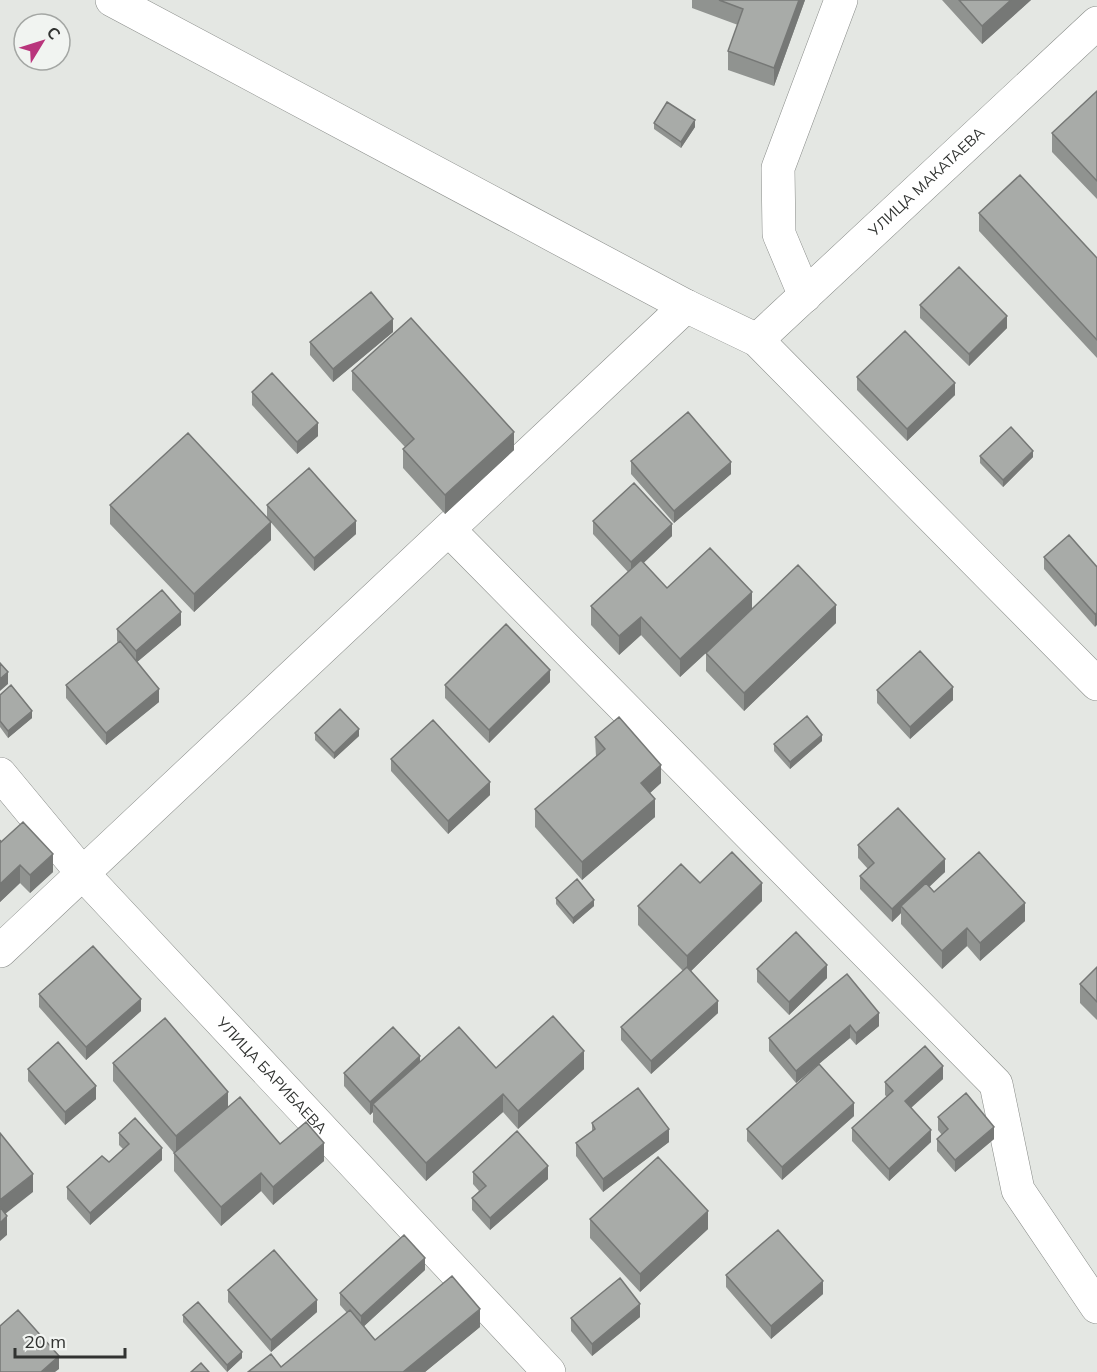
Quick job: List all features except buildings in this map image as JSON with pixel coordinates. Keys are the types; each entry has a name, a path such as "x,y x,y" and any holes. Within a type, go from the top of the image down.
{"street":[{"path":"112,0 686,306 757,340 1097,684"},
{"path":"805,296 779,234 778,168 841,0"},
{"name":"УЛИЦА МАКАТАЕВА","path":"757,340 1097,23"},
{"path":"0,951 686,306"},
{"path":"449,530 996,1084 1018,1190 1097,1307"},
{"name":"УЛИЦА БАРИБАЕВА","path":"0,774 82,874 549,1372"}]}
